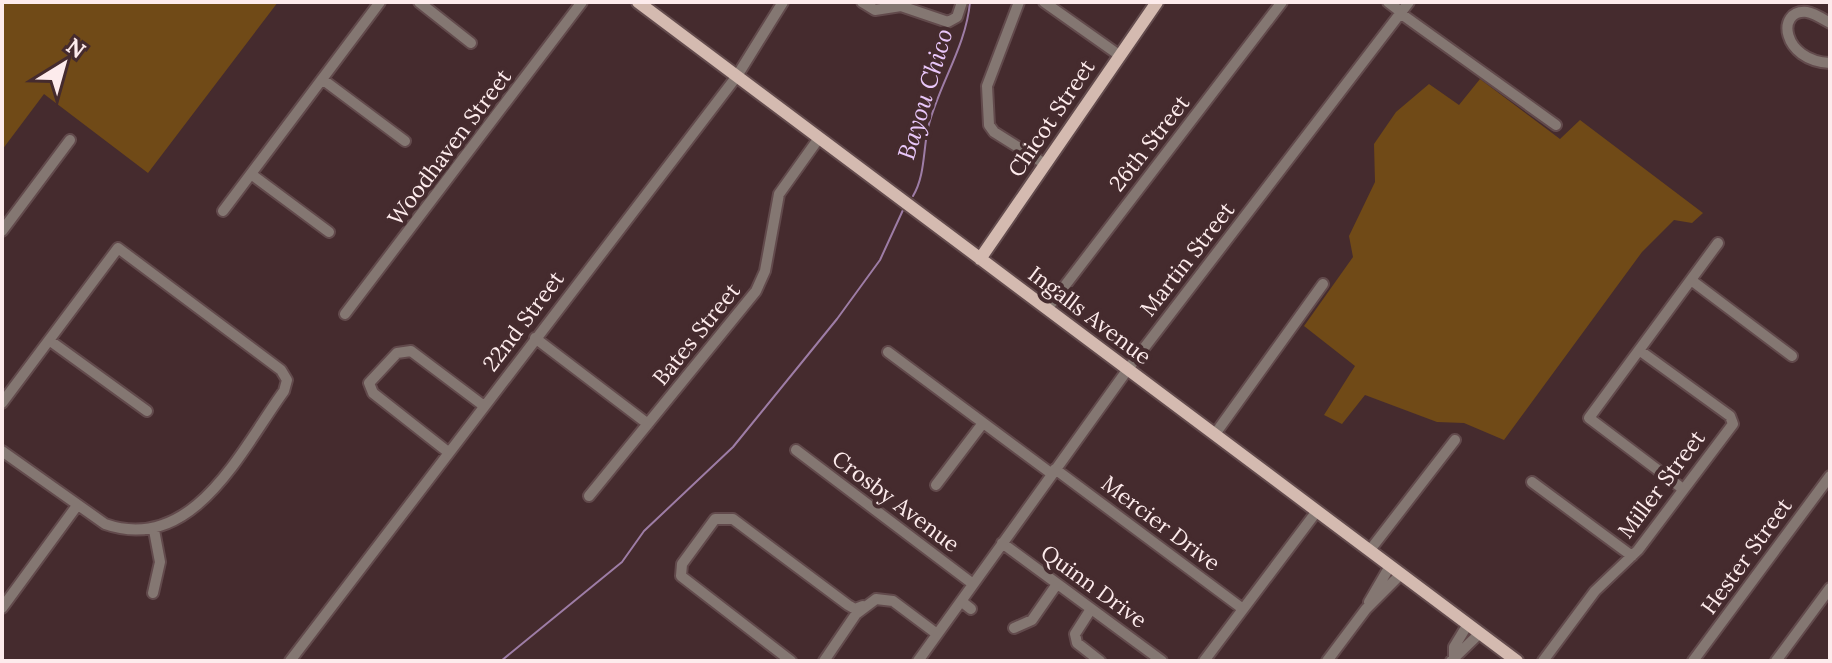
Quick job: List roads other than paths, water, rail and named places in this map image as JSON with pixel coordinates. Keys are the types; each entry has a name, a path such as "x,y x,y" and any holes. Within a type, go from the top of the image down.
{"main road":[{"name":"Chicot Street","path":"980,259 1157,2"},
{"name":"Ingalls Avenue","path":"645,4 1517,661"}],"street":[{"path":"223,211 380,2"},
{"path":"419,2 471,43"},
{"name":"Woodhaven Street","path":"345,314 582,2"},
{"name":"22nd Street","path":"290,661 737,76 783,2"},
{"path":"862,2 875,10 887,4 901,6 948,22 957,17 962,2"},
{"path":"1019,2 987,86 989,125 994,132 1045,164"},
{"path":"1044,2 1119,55"},
{"name":"26th Street","path":"1047,309 1282,2"},
{"path":"1388,2 1556,125"},
{"name":"Martin Street","path":"918,661 1128,369 1409,2"},
{"path":"1830,23 1807,12 1800,13 1793,17 1787,31 1791,46 1797,52 1830,63"},
{"path":"322,79 405,141"},
{"name":"Bates Street","path":"589,496 756,291 765,271 779,194 819,138"},
{"path":"2,231 70,140"},
{"path":"251,174 329,232"},
{"path":"1683,489 1589,418 1718,243"},
{"path":"2,403 118,248 281,370 287,380 284,391 202,501 180,519 154,530 114,527 76,507 2,451"},
{"path":"1691,280 1792,356"},
{"path":"1215,434 1323,284"},
{"path":"535,338 648,424"},
{"path":"49,340 147,411"},
{"name":"Miller Street","path":"1543,661 1595,591 1632,556 1733,420 1639,350"},
{"path":"448,452 373,393 369,383 397,353 411,351 484,406"},
{"name":"Mercier Drive","path":"888,352 1243,609"},
{"path":"936,485 983,423"},
{"path":"1370,550 1455,440"},
{"name":"Crosby Avenue","path":"796,450 973,584"},
{"name":"Hester Street","path":"1693,661 1830,476"},
{"path":"1532,482 1632,556"},
{"path":"2,608 76,507"},
{"path":"1204,661 1317,511"},
{"path":"791,661 681,576 682,564 715,519 733,519 858,610"},
{"path":"153,593 160,562 154,530"},
{"name":"Quinn Drive","path":"1002,543 1091,609 1148,657 1162,661"},
{"path":"1327,661 1396,570"},
{"path":"1014,628 1032,620 1057,584"},
{"path":"1776,661 1830,588"},
{"path":"824,661 858,610 886,599 937,634"},
{"path":"961,601 971,609"},
{"path":"1091,609 1075,634 1077,643 1100,661"},
{"path":"1452,659 1454,647 1468,624"},
{"path":"1452,659 1461,655 1480,633"}],"waterway":[{"name":"Bayou Chico","path":"913,196 922,172 933,112 958,51 970,2"},
{"path":"501,661 622,562 644,531 733,447 837,319 880,260 903,210"}]}
